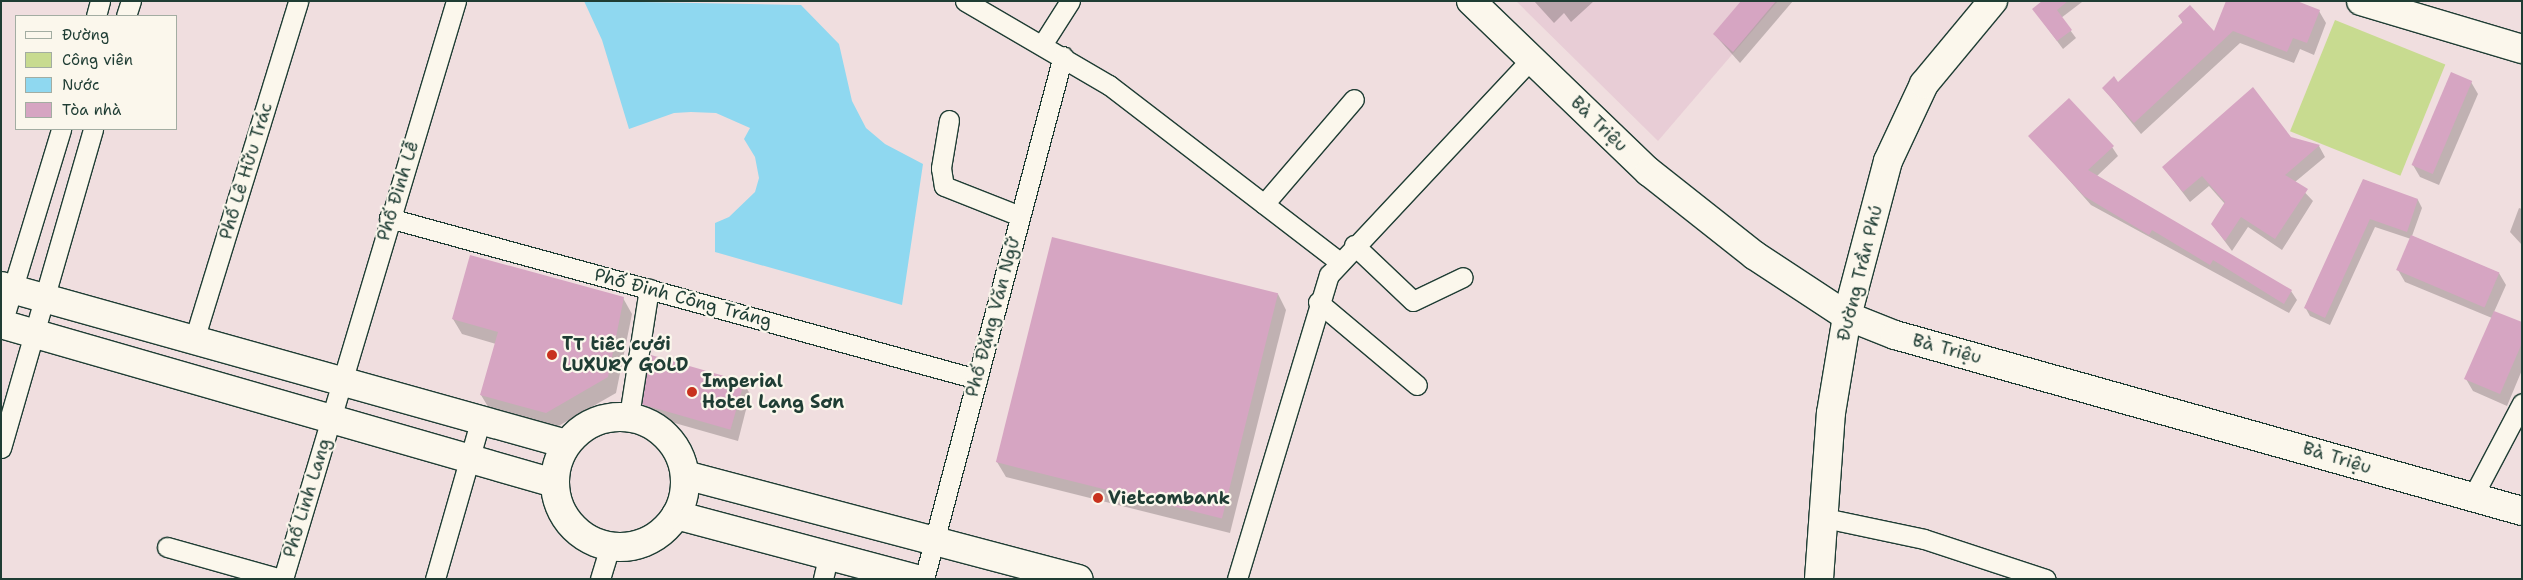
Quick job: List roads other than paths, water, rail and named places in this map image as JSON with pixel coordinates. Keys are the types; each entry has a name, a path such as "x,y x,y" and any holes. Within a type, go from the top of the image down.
{"street":[{"path":"96,15 100,1"},
{"path":"126,15 131,1"},
{"name":"Phố Lê Hữu Trác","path":"194,340 298,1"},
{"name":"Phố Đinh Lễ","path":"332,418 388,218 456,1"},
{"path":"965,1 1063,56 1110,85 1338,261"},
{"path":"1042,45 1070,1"},
{"name":"Bà Triệu","path":"1471,1 1680,198 1754,256 1846,316 1895,335 2522,512"},
{"name":"Đường Trần Phú","path":"1819,579 1820,517 1846,316 1888,162 1916,101 1961,36 1993,1"},
{"path":"2362,1 2522,49"},
{"name":"Phố Đặng Văn Ngữ","path":"924,579 1063,56"},
{"path":"1237,579 1318,302 1338,261 1531,58"},
{"path":"1264,204 1354,100"},
{"path":"949,120 940,168 944,186 1020,216"},
{"path":"61,130 7,287 1,325 32,332 185,379 470,457 554,483"},
{"path":"1,448 42,297 93,130"},
{"name":"Phố Đinh Công Tráng","path":"388,218 977,379"},
{"path":"1354,245 1413,300 1423,300 1463,277"},
{"path":"7,287 566,444"},
{"path":"629,416 649,289"},
{"path":"1318,302 1417,385"},
{"path":"185,379 194,340"},
{"path":"2472,498 2522,403"},
{"path":"629,416 650,423 667,436 680,454 685,475 676,515 648,541 610,546 592,541 571,525 557,501 554,483 566,444 594,422 629,416"},
{"name":"Phố Linh Lang","path":"167,547 282,579 332,418"},
{"path":"435,579 481,419"},
{"path":"685,475 1079,579"},
{"path":"676,515 826,569 916,579"},
{"path":"1820,517 1924,539 2046,579"},
{"path":"600,579 610,546"}],"water":[{"path":"584,1 801,5 839,44 852,101 866,128 885,144 923,164 902,305 715,252 715,223 729,217 755,192 759,178 755,157 744,139 750,128 716,113 691,112 674,113 629,129 602,40"}],"place":[{"name":"TT tiêc cưới LUXURY GOLD","path":"552,355"},
{"name":"Imperial Hotel Lạng Sơn","path":"692,392"},
{"name":"Vietcombank","path":"1098,498"}]}
